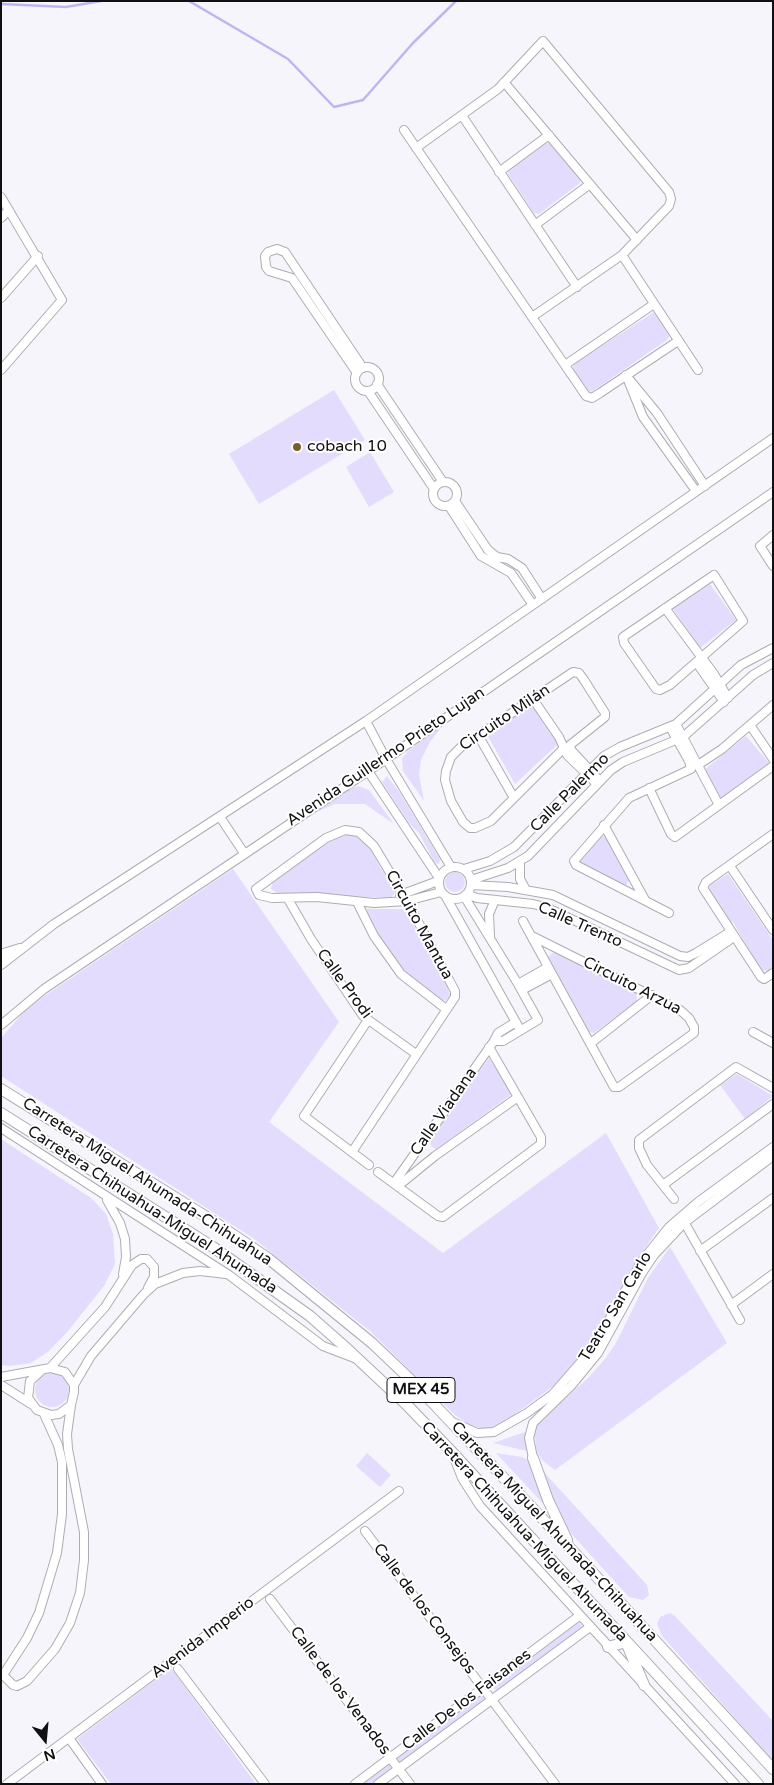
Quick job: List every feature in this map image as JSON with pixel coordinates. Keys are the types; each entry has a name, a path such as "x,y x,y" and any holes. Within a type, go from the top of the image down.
{"main road":[{"path":"1,955 20,949"},
{"name":"Carretera Miguel Ahumada-Chihuahua","path":"1,1089 126,1164 269,1259 372,1343 449,1420 572,1550 773,1769"},
{"name":"Carretera Chihuahua-Miguel Ahumada","path":"1,1113 221,1252 310,1316 360,1360 451,1451 758,1784"},
{"path":"533,1458 548,1500 572,1550"},
{"path":"608,1647 626,1642 644,1685"}],"street":[{"path":"416,148 504,82 543,41 669,192 670,206 622,255 532,317"},
{"path":"504,82 637,240"},
{"path":"463,117 577,287"},
{"path":"404,130 586,396 592,398 678,341"},
{"path":"499,172 549,135"},
{"path":"535,224 590,184"},
{"path":"1,197 38,256 62,300 1,370"},
{"path":"1,218 9,210"},
{"path":"360,370 292,278 269,271 266,267 265,256 268,252 277,249 285,252 360,370 356,384 361,389 368,391 434,489 434,501 441,506 452,504"},
{"path":"622,255 698,370"},
{"path":"1,298 38,256"},
{"path":"565,366 654,304"},
{"path":"360,370 374,370 378,377 377,384 443,482 454,486 457,494 452,504"},
{"path":"626,376 665,425 705,486"},
{"path":"626,376 643,417 696,492"},
{"path":"368,391 377,384"},
{"path":"654,432 665,425"},
{"path":"1,965 54,924 366,721 773,438"},
{"path":"671,456 680,449"},
{"path":"434,489 443,482"},
{"name":"Avenida Guillermo Prieto Lujan","path":"1,1025 44,989 386,759 773,492"},
{"path":"452,504 488,550 497,557 508,558 522,568 542,599"},
{"path":"452,504 481,556 511,573 532,605"},
{"path":"773,535 760,546 773,566"},
{"path":"710,576 714,576 744,620 664,689 656,689 624,643 624,636 665,608 710,576"},
{"path":"665,608 726,700"},
{"name":"Calle Palermo","path":"464,869 490,860 524,839 588,772 612,751 673,725 749,659 773,648"},
{"name":"Calle Palermo","path":"471,883 520,861 540,845 598,781 623,762 680,738 754,675 773,664"},
{"name":"Circuito Milán","path":"564,748 495,817 483,825 470,828 463,822 448,790 446,770 455,752 576,671 606,715 572,741 572,750 588,772"},
{"path":"533,699 560,737 567,755 598,781"},
{"path":"670,913 574,863 574,859 629,798 694,767 750,725 773,705"},
{"path":"366,721 386,759 451,867"},
{"path":"673,725 694,767 719,805"},
{"path":"750,725 773,759"},
{"path":"478,735 514,798"},
{"path":"649,788 671,834 675,837 773,766"},
{"path":"368,770 438,880 443,894 521,1031"},
{"path":"220,817 244,853"},
{"path":"604,825 645,900"},
{"name":"Circuito Mantua","path":"288,899 261,897 256,892 257,887 326,838 337,832 354,830 370,840 405,897 456,993 352,1152"},
{"path":"772,835 706,882 704,888 732,935 761,977 764,979 773,973"},
{"path":"520,861 520,879 526,890"},
{"path":"730,866 773,930"},
{"path":"288,899 317,897 357,902 382,903 396,901 438,880 445,869 451,867 464,869 471,883 465,895 455,899 443,894 405,897"},
{"name":"Calle Trento","path":"471,883 526,890 561,898 680,956 688,957 732,935"},
{"path":"378,1172 438,1216 443,1217 543,1141 518,1097 492,1044 503,1041 538,1021 465,895"},
{"name":"Calle Trento","path":"465,895 548,908 674,968 689,968 732,935"},
{"name":"Calle Prodi","path":"288,899 311,940 368,1020 416,1054"},
{"path":"491,940 488,920 495,900"},
{"path":"357,902 374,936 401,974 446,1009"},
{"name":"Circuito Arzua","path":"523,921 613,1085 617,1087 694,1033 694,1027 685,1013 532,936"},
{"path":"520,987 550,970"},
{"path":"590,1043 652,995"},
{"path":"368,1020 304,1116 369,1165"},
{"name":"Calle Viadana","path":"396,1185 492,1044 498,1032 516,1022"},
{"path":"753,1032 773,1043"},
{"path":"674,1199 642,1156 639,1144 641,1138 736,1067 773,1088"},
{"path":"396,1185 518,1097"},
{"path":"663,1185 773,1104"},
{"path":"1,1128 228,1275 323,1346 360,1360"},
{"name":"Teatro San Carlo","path":"449,1420 478,1433 494,1432 521,1417 553,1394 594,1347 641,1262 656,1242 773,1147"},
{"name":"Teatro San Carlo","path":"533,1458 529,1438 533,1423 571,1386 598,1353 642,1273 682,1220 773,1156"},
{"path":"104,1195 114,1210 124,1238 126,1257 123,1276"},
{"path":"700,1251 773,1198"},
{"path":"682,1220 740,1320"},
{"path":"32,1405 28,1389 30,1381 46,1369 105,1307 123,1276 136,1261 147,1259 152,1262 155,1272 144,1294"},
{"path":"1,1385 44,1414 58,1445 62,1462 62,1514 57,1553 39,1613 27,1638 3,1675 13,1685 17,1686 27,1681 55,1649 70,1623 80,1593 84,1560 84,1532 68,1449 68,1419 74,1385 91,1356 144,1294 162,1281 183,1273 200,1271 228,1275"},
{"path":"731,1305 773,1274"},
{"path":"1,1377 46,1369 65,1372 74,1385"},
{"path":"44,1414 59,1414 71,1405"},
{"path":"451,1451 462,1478 480,1506 735,1784"},
{"name":"Avenida Imperio","path":"7,1784 399,1492"},
{"name":"Calle de los Consejos","path":"365,1531 555,1784"},
{"name":"Calle de los Venados","path":"270,1599 410,1784"},
{"name":"Calle De los Faisanes","path":"354,1784 579,1616"},
{"name":"Calle De los Faisanes","path":"378,1784 590,1627"},
{"path":"178,1669 265,1784"},
{"path":"69,1738 102,1784"}],"shaded area":[{"path":"549,143 580,179 580,183 539,214 534,213 508,174 509,170 543,144"},
{"path":"654,312 668,332 669,337 667,340 593,391 588,392 573,370 574,364"},
{"name":"cobach 10","path":"334,390 365,440 259,504 229,454"},
{"path":"370,452 394,492 369,507 346,467"},
{"path":"710,584 736,620 700,648 673,609"},
{"path":"533,704 558,744 515,784 486,733"},
{"path":"443,725 430,742 421,760 419,775 424,801 403,771 402,758 408,751"},
{"path":"746,736 770,764 721,799 704,770"},
{"path":"387,776 400,793 440,859 439,864 435,863 419,833 409,823 382,782"},
{"path":"358,786 369,790 394,824 365,804 335,804 317,812 343,791"},
{"path":"353,834 364,839 369,847 395,893 391,898 277,893 271,889 273,880 320,848 339,836"},
{"path":"601,836 607,837 630,879 625,886 581,864 580,859"},
{"path":"233,869 339,1022 269,1122 443,1253 606,1133 659,1228 632,1267 609,1314 580,1359 559,1382 503,1423 489,1429 471,1426 455,1415 371,1332 253,1238 1,1076 1,1038 28,1007"},
{"path":"455,872 462,875 465,882 462,889 455,892 448,889 445,882 448,875"},
{"path":"728,874 773,940 773,968 770,970 761,971 733,922 726,923 709,891 710,885"},
{"path":"367,909 404,909 447,983 450,996 446,1000 440,1001 403,972 365,914"},
{"path":"554,952 636,992 637,1001 594,1033 589,1032 548,957"},
{"path":"489,1058 512,1094 436,1149 431,1146 430,1139"},
{"path":"737,1074 773,1096 745,1119 720,1085"},
{"path":"1,1139 91,1198 106,1214 113,1234 115,1264 104,1286 68,1331 49,1351 31,1363 10,1366 1,1365"},
{"path":"670,1247 727,1343 555,1470 543,1461 537,1452 534,1432 537,1424 589,1377 605,1359 616,1343 648,1278"},
{"path":"52,1373 59,1374 64,1378 68,1383 68,1397 64,1402 59,1406 52,1407 45,1406 40,1402 36,1397 35,1390 36,1383 40,1378 45,1374"},
{"path":"525,1432 527,1451 493,1443"},
{"path":"367,1453 391,1475 380,1487 356,1466"},
{"path":"496,1453 522,1457 530,1461 550,1511"},
{"path":"543,1471 647,1585 649,1595 643,1600 629,1597 567,1529 541,1474"},
{"path":"670,1613 674,1615 773,1721 773,1761 662,1636 657,1624 660,1617"},
{"path":"579,1622 582,1627 497,1692 493,1687"},
{"path":"171,1668 256,1784 111,1784 77,1739"},
{"path":"481,1695 485,1699 399,1764 396,1759"},
{"path":"390,1764 393,1768 373,1784 363,1784"}],"waterway":[{"path":"1,4 66,7 101,1"},
{"path":"189,1 288,59 334,107 363,100 413,43 456,1"}],"place":[{"name":"cobach 10","path":"297,447"}]}
